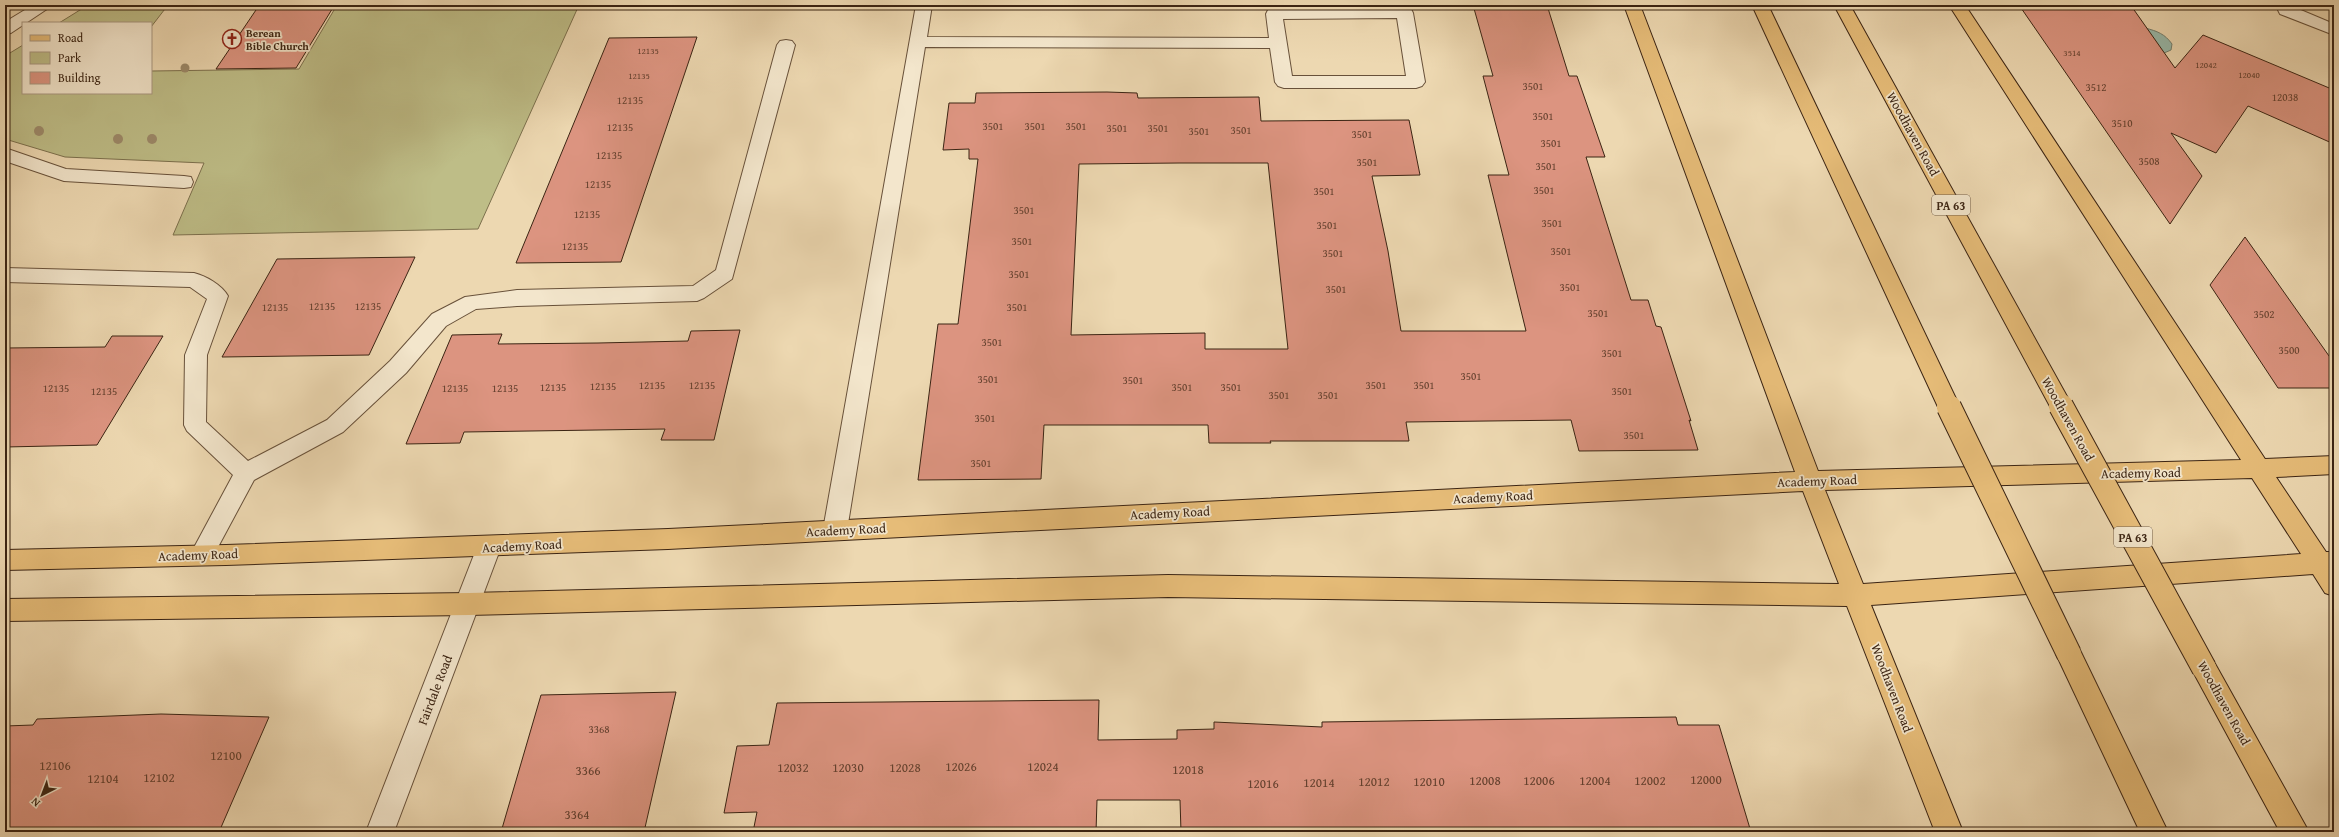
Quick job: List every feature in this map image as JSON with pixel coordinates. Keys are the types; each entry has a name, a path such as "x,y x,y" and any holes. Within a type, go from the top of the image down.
{"main road":[{"name":"Woodhaven Road","path":"1632,5 1810,481 1948,832"},
{"path":"1760,5 1949,407 2154,832"},
{"name":"Woodhaven Road","path":"1842,5 2295,832"},
{"path":"1957,5 2258,470 2327,563 2334,585"},
{"name":"Academy Road","path":"5,560 489,548 1810,481 2258,470 2334,466"},
{"path":"5,610 469,604 1168,586 1856,595 2327,563"}],"street":[{"path":"5,29 45,5"},
{"path":"835,530 924,5"},
{"path":"2290,5 2286,10 2334,30"},
{"path":"1405,12 1416,82 1284,82 1278,43 1274,14 1405,12"},
{"path":"918,42 1278,43"},
{"path":"202,555 246,473 334,426 398,367 439,320 472,302 517,298 697,293 725,274 786,44"},
{"path":"5,154 64,175 184,182"},
{"path":"5,275 194,280 218,296 196,355 196,425 246,473"},
{"name":"Fairdale Road","path":"380,832 469,604 489,548"}],"green space":[{"path":"88,5 168,5 152,26 152,22 61,22"},
{"path":"337,5 579,5 478,229 173,235 204,163 65,157 5,139 5,56 22,46 22,94 152,94 152,71 299,69"}],"shaded area":[{"path":"2145,28 2164,35 2172,44 2171,50 2164,53"}],"building":[{"path":"1473,5 1547,5 1569,76 1577,76 1605,157 1586,157 1631,300 1648,300 1656,326 1661,327 1691,421 1689,420 1698,450 1579,451 1571,420 1406,422 1409,441 1270,441 1271,443 1209,443 1208,425 1044,425 1041,479 918,480 938,324 958,324 978,159 969,159 969,149 943,150 949,103 975,103 976,93 1107,92 1137,93 1138,98 1259,97 1261,121 1409,120 1420,175 1372,176 1388,251 1401,331 1526,331 1488,175 1509,175 1483,76 1493,76","holes":["1268,163 1288,349 1205,349 1205,333 1071,335 1079,164"]},
{"path":"2019,5 2132,7 2175,68 2203,35 2334,90 2334,144 2248,106 2216,153 2171,133 2202,176 2170,224"},
{"name":"Berean Bible Church","path":"334,6 296,68 216,69 258,7"},
{"path":"697,37 621,262 516,263 609,38"},
{"path":"2245,237 2334,363 2334,388 2278,388 2210,285"},
{"path":"415,257 369,355 222,357 277,259"},
{"path":"740,330 714,440 661,440 665,429 464,432 460,443 406,444 452,335 502,334 498,344 598,343 688,341 691,331"},
{"path":"112,336 163,336 97,445 5,447 5,348 105,347"},
{"path":"676,692 644,832 501,832 541,695"},
{"path":"1099,700 1098,740 1177,739 1177,730 1214,729 1214,722 1322,727 1322,722 1676,717 1678,725 1719,725 1751,832 1181,832 1180,800 1097,800 1096,832 753,832 757,812 724,813 737,746 769,745 777,703"},
{"path":"161,714 269,717 219,832 5,832 5,726 33,725 37,719"}],"place":[{"name":"Berean Bible Church","path":"232,39"}]}
